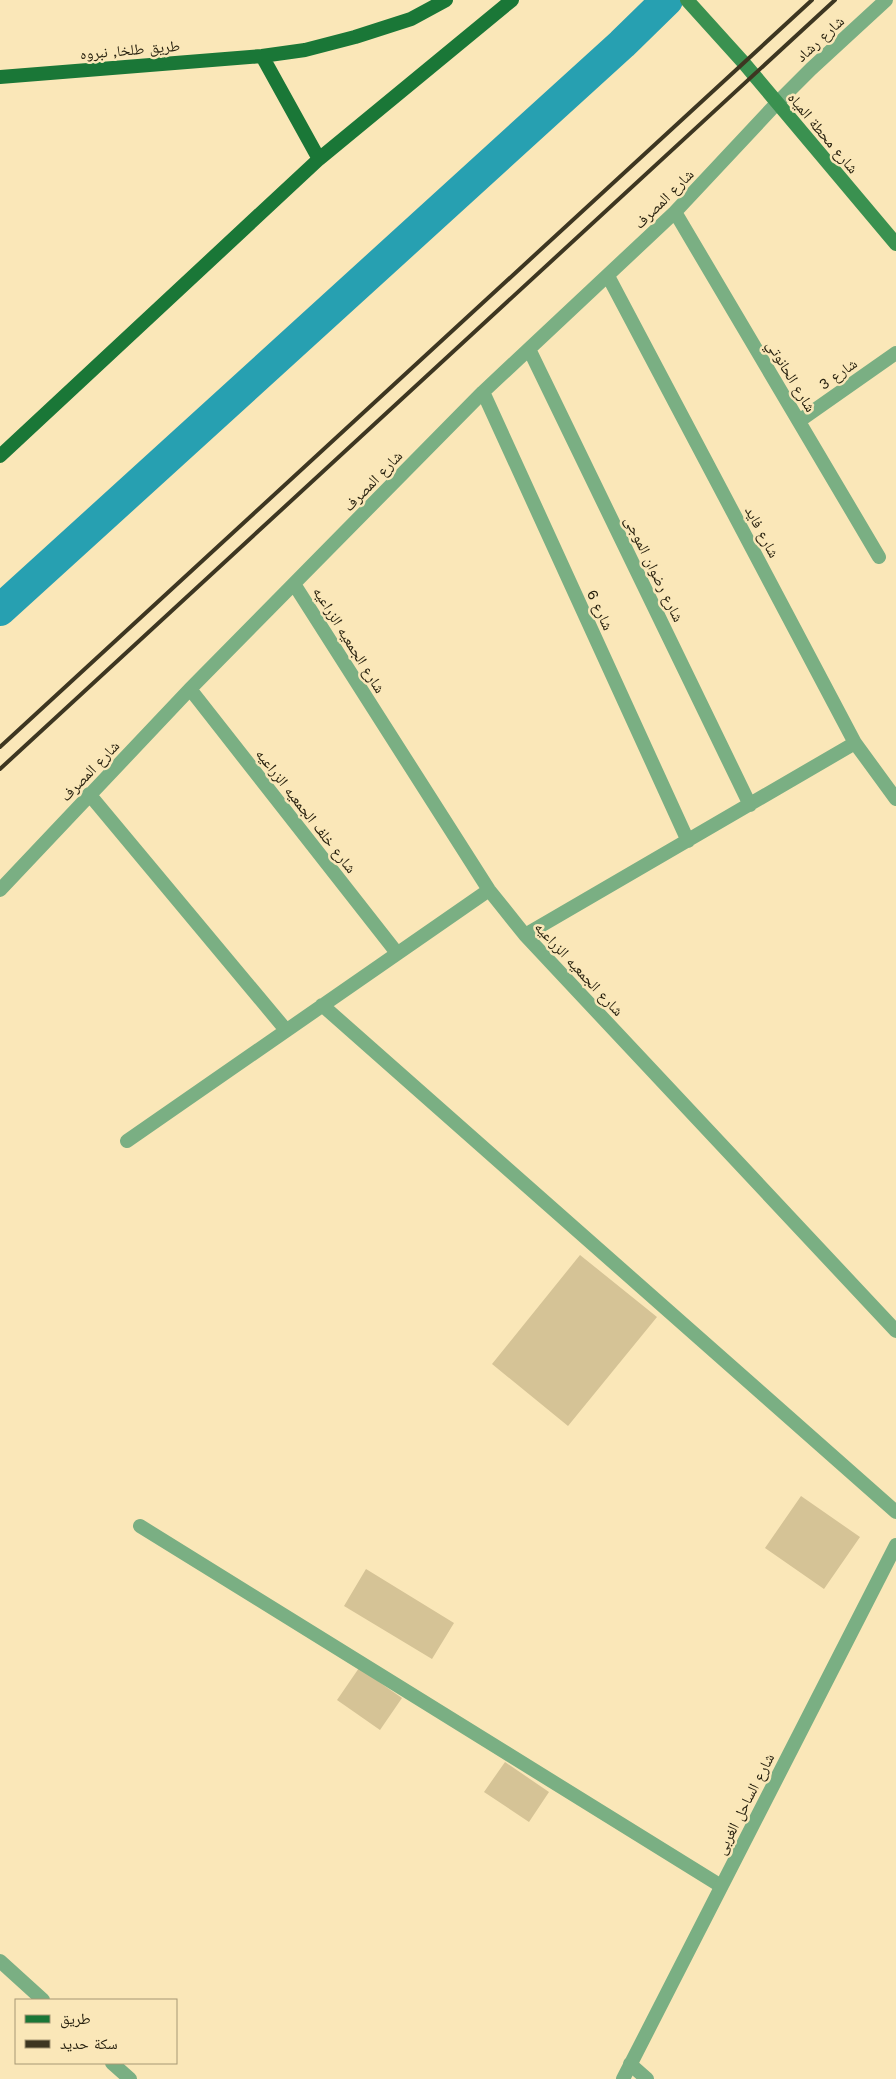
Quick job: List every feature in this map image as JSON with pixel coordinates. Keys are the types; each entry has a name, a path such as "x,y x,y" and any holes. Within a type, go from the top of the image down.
{"main road":[{"name":"طريق طلخا, نبروه","path":"0,77 262,56 305,50 355,37 411,19 446,0"},
{"path":"0,456 319,160 512,0"},
{"name":"شارع محطة المياه","path":"687,0 726,42 896,244"},
{"path":"262,56 319,160"}],"street":[{"name":"شارع رشاد","path":"777,103 886,0"},
{"name":"شارع المصرف","path":"0,890 190,689 483,392 675,212 777,103"},
{"name":"شارع الحانوتي","path":"675,212 879,557"},
{"name":"شارع فايد","path":"608,276 855,743 896,798"},
{"name":"شارع رضوان الموجى","path":"529,348 750,804"},
{"name":"شارع 3","path":"799,421 896,354"},
{"name":"شارع 6","path":"483,392 688,841"},
{"name":"شارع الجمعيه الزراعيه","path":"294,584 489,890 525,935 896,1332"},
{"name":"شارع خلف الجمعيه الزراعيه","path":"190,689 397,953"},
{"path":"525,935 855,743"},
{"path":"89,794 286,1030"},
{"path":"127,1141 489,890"},
{"path":"322,1005 896,1512"},
{"path":"140,1526 721,1886"},
{"name":"شارع الساحل الغربى","path":"623,2079 896,1544"},
{"path":"0,1961 42,1999"},
{"path":"113,2064 130,2079"},
{"path":"630,2064 647,2079"}],"building":[{"path":"580,1255 657,1317 568,1426 492,1364"},
{"path":"801,1496 860,1537 824,1589 765,1548"},
{"path":"366,1569 454,1623 432,1659 344,1606"},
{"path":"359,1668 402,1698 380,1730 337,1700"},
{"path":"505,1762 549,1792 529,1822 484,1792"}],"waterway":[{"path":"0,610 622,44 667,0"}],"railway":[{"path":"0,747 812,0"},
{"path":"0,769 835,0"}]}
